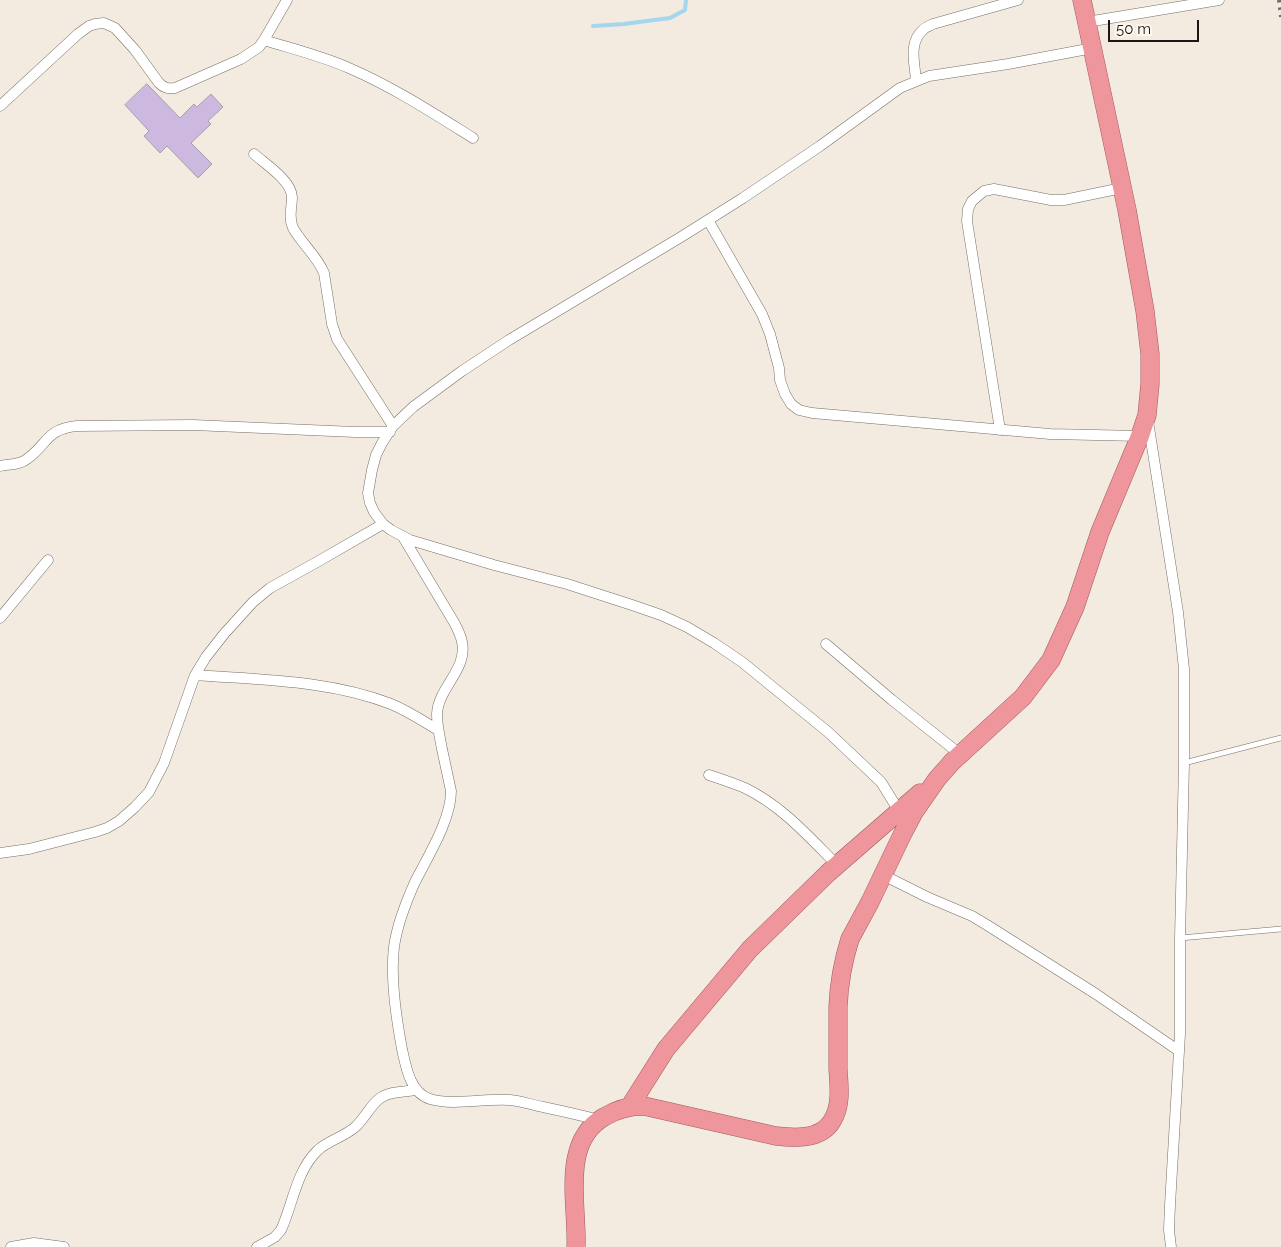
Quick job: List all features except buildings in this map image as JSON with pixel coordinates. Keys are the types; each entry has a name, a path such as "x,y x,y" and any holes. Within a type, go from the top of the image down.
{"highway":[{"path":"630,1106 666,1048 750,949 837,865 937,779 1023,697 1051,660 1075,607 1100,532 1148,415 1150,384 1150,354 1145,311 1122,188 1082,0"},
{"path":"576,1247 576,1160 581,1140 589,1128 611,1113 630,1106 644,1106 776,1136 790,1137 806,1137 821,1132 832,1122 838,1106 838,1006 840,982 850,939 914,812 937,779"}],"street":[{"path":"0,106 78,34 89,26 104,23 115,28 135,50 162,86 169,89 182,86 241,58 259,47 287,0"},
{"path":"916,80 913,48 922,30 934,24 1018,0"},
{"path":"1087,22 1219,0"},
{"path":"264,40 324,58 380,82 473,138"},
{"path":"899,811 881,782 828,732 742,662 714,643 687,627 632,605 567,584 410,540 383,524 374,512 368,493 372,470 376,455 391,429 413,407 462,371 509,340 743,198 820,146 900,88 929,76 1093,48"},
{"path":"254,154 282,178 291,190 290,216 292,224 300,239 321,265 332,324 337,339 391,429"},
{"path":"1000,430 967,221 968,209 972,201 984,192 994,189 1051,200 1064,200 1122,188"},
{"path":"708,220 762,314 775,351 780,380 786,394 798,410 812,413 1050,434 1140,436"},
{"path":"1148,415 1180,628 1184,669 1179,1052 1170,1205 1171,1247"},
{"path":"0,466 27,459 53,433 76,426 193,425 355,432 391,429"},
{"path":"0,853 29,849 107,828 136,807 149,792 164,763 195,675 224,634 253,602 270,588 383,524"},
{"path":"404,536 455,624 463,643 462,659 444,691 438,706 437,715 451,800 444,822 414,884 399,925 394,946 393,963 396,1007 404,1060 416,1090 429,1099 456,1101 510,1100 599,1120"},
{"path":"0,618 48,560"},
{"path":"826,644 961,755"},
{"path":"195,675 311,684 348,692 407,711 438,730"},
{"path":"709,775 745,788 771,803 795,822 837,865"},
{"path":"883,875 972,916 1033,952 1179,1052"},
{"path":"277,1247 281,1230 302,1173 316,1152 353,1130 380,1099 396,1092 416,1090"},
{"path":"257,1247 275,1237 281,1230"},
{"path":"11,1247 34,1243 64,1247"}],"lane":[{"path":"1184,763 1281,738"},
{"path":"1180,938 1281,929"}],"waterway":[{"path":"593,26 670,18 685,10 686,0"}],"railway":[{"path":"1279,0 1281,17"}]}
